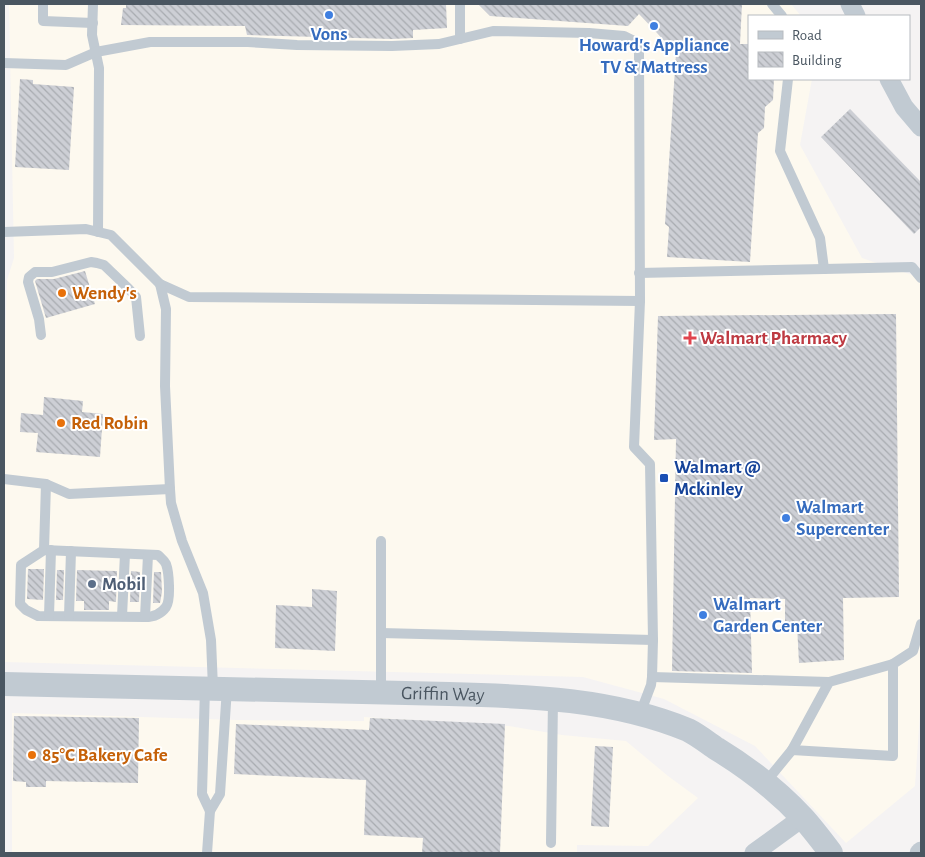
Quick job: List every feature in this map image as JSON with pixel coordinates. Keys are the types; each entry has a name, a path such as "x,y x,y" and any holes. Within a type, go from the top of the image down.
{"street":[{"path":"890,80 904,107 921,127"},
{"name":"Griffin Way","path":"4,684 518,696 595,704 640,714 690,731 733,759 774,791 802,818 831,853"},
{"path":"754,853 802,818"}],"lane":[{"path":"43,4 43,22 92,23"},
{"path":"93,4 92,34 99,68 98,232"},
{"path":"460,4 460,39"},
{"path":"772,4 781,15"},
{"path":"4,63 66,65 96,52 150,42 248,42 392,46 439,44 493,31 598,34 624,36 636,42 639,52 640,300 634,447 650,464 653,640 651,685 640,714"},
{"path":"788,80 780,151 820,238 824,269"},
{"path":"4,232 86,229 111,235 160,284 189,297 640,300"},
{"path":"41,335 39,319 28,282 29,277 34,272 52,272 97,262 104,265 136,297 140,336"},
{"path":"639,273 912,267 921,278"},
{"path":"160,284 166,309 165,386 171,504 182,541 204,593 211,640 215,688 220,794 210,811 207,853"},
{"path":"4,479 46,484 69,494 170,489"},
{"path":"46,484 49,616"},
{"path":"381,541 381,692"},
{"path":"47,550 72,551 158,555 165,561 168,571 169,601 166,608 154,617 38,616 26,610 20,604 20,565 47,550"},
{"path":"69,616 72,551"},
{"path":"122,616 125,554"},
{"path":"145,617 148,555"},
{"path":"652,677 828,682 893,664 913,651 921,624"},
{"path":"381,633 653,640"},
{"path":"792,750 893,756 893,664"},
{"path":"765,784 792,750 828,682"},
{"path":"210,811 202,794 215,688"},
{"path":"551,844 553,700"}],"shaded area":[{"path":"9,4 791,4 800,15 748,15 748,80 812,80 800,145 862,258 921,278 921,698 915,786 846,843 755,746 664,699 583,677 4,662 4,377 7,280 14,258"},
{"path":"12,713 238,720 364,721 364,717 509,726 562,735 626,741 698,798 648,846 577,845 577,853 12,853"}],"building":[{"name":"Vons","path":"126,4 446,4 447,28 413,30 413,38 392,39 247,35 245,26 121,25 123,8 126,8"},
{"path":"478,4 742,4 740,44 748,44 748,80 774,80 773,100 765,107 764,128 758,133 750,262 667,257 669,227 665,224 676,53 639,14 628,26 490,16"},
{"path":"20,79 33,80 33,84 74,87 69,170 15,167"},
{"path":"850,109 921,182 921,227 914,234 821,137"},
{"name":"Wendy's","path":"85,271 95,304 46,318 35,281 37,279 54,279"},
{"name":"Walmart Supercenter","path":"896,314 899,597 843,598 844,660 799,663 797,625 785,621 785,599 750,598 752,673 672,671 676,439 654,440 658,316"},
{"name":"Red Robin","path":"44,397 83,401 82,412 103,414 100,457 36,452 38,433 20,432 21,413 43,415"},
{"path":"28,569 44,569 43,600 27,599"},
{"path":"57,570 64,570 63,600 56,600"},
{"path":"77,570 117,571 116,602 109,601 109,610 84,610 84,601 76,601"},
{"path":"131,571 140,572 139,602 130,602"},
{"path":"154,572 161,572 162,592 160,603 153,603"},
{"path":"312,589 337,591 335,651 275,648 276,605 312,607"},
{"path":"14,716 139,718 138,783 46,781 46,787 26,787 26,782 13,781"},
{"path":"370,718 505,724 500,853 422,853 423,838 364,835 366,780 234,774 236,724 369,730"},
{"path":"595,746 613,747 609,827 591,826"}],"place":[{"name":"Vons","path":"329,15"},
{"name":"Howard's Appliance TV & Mattress","path":"654,26"},
{"name":"Wendy's","path":"62,293"},
{"name":"Walmart Pharmacy","path":"690,338"},
{"name":"Red Robin","path":"61,423"},
{"name":"Walmart @ Mckinley","path":"664,478"},
{"name":"Walmart Supercenter","path":"786,518"},
{"name":"Mobil","path":"92,584"},
{"name":"Walmart Garden Center","path":"703,615"},
{"name":"85°C Bakery Cafe","path":"32,755"}]}
